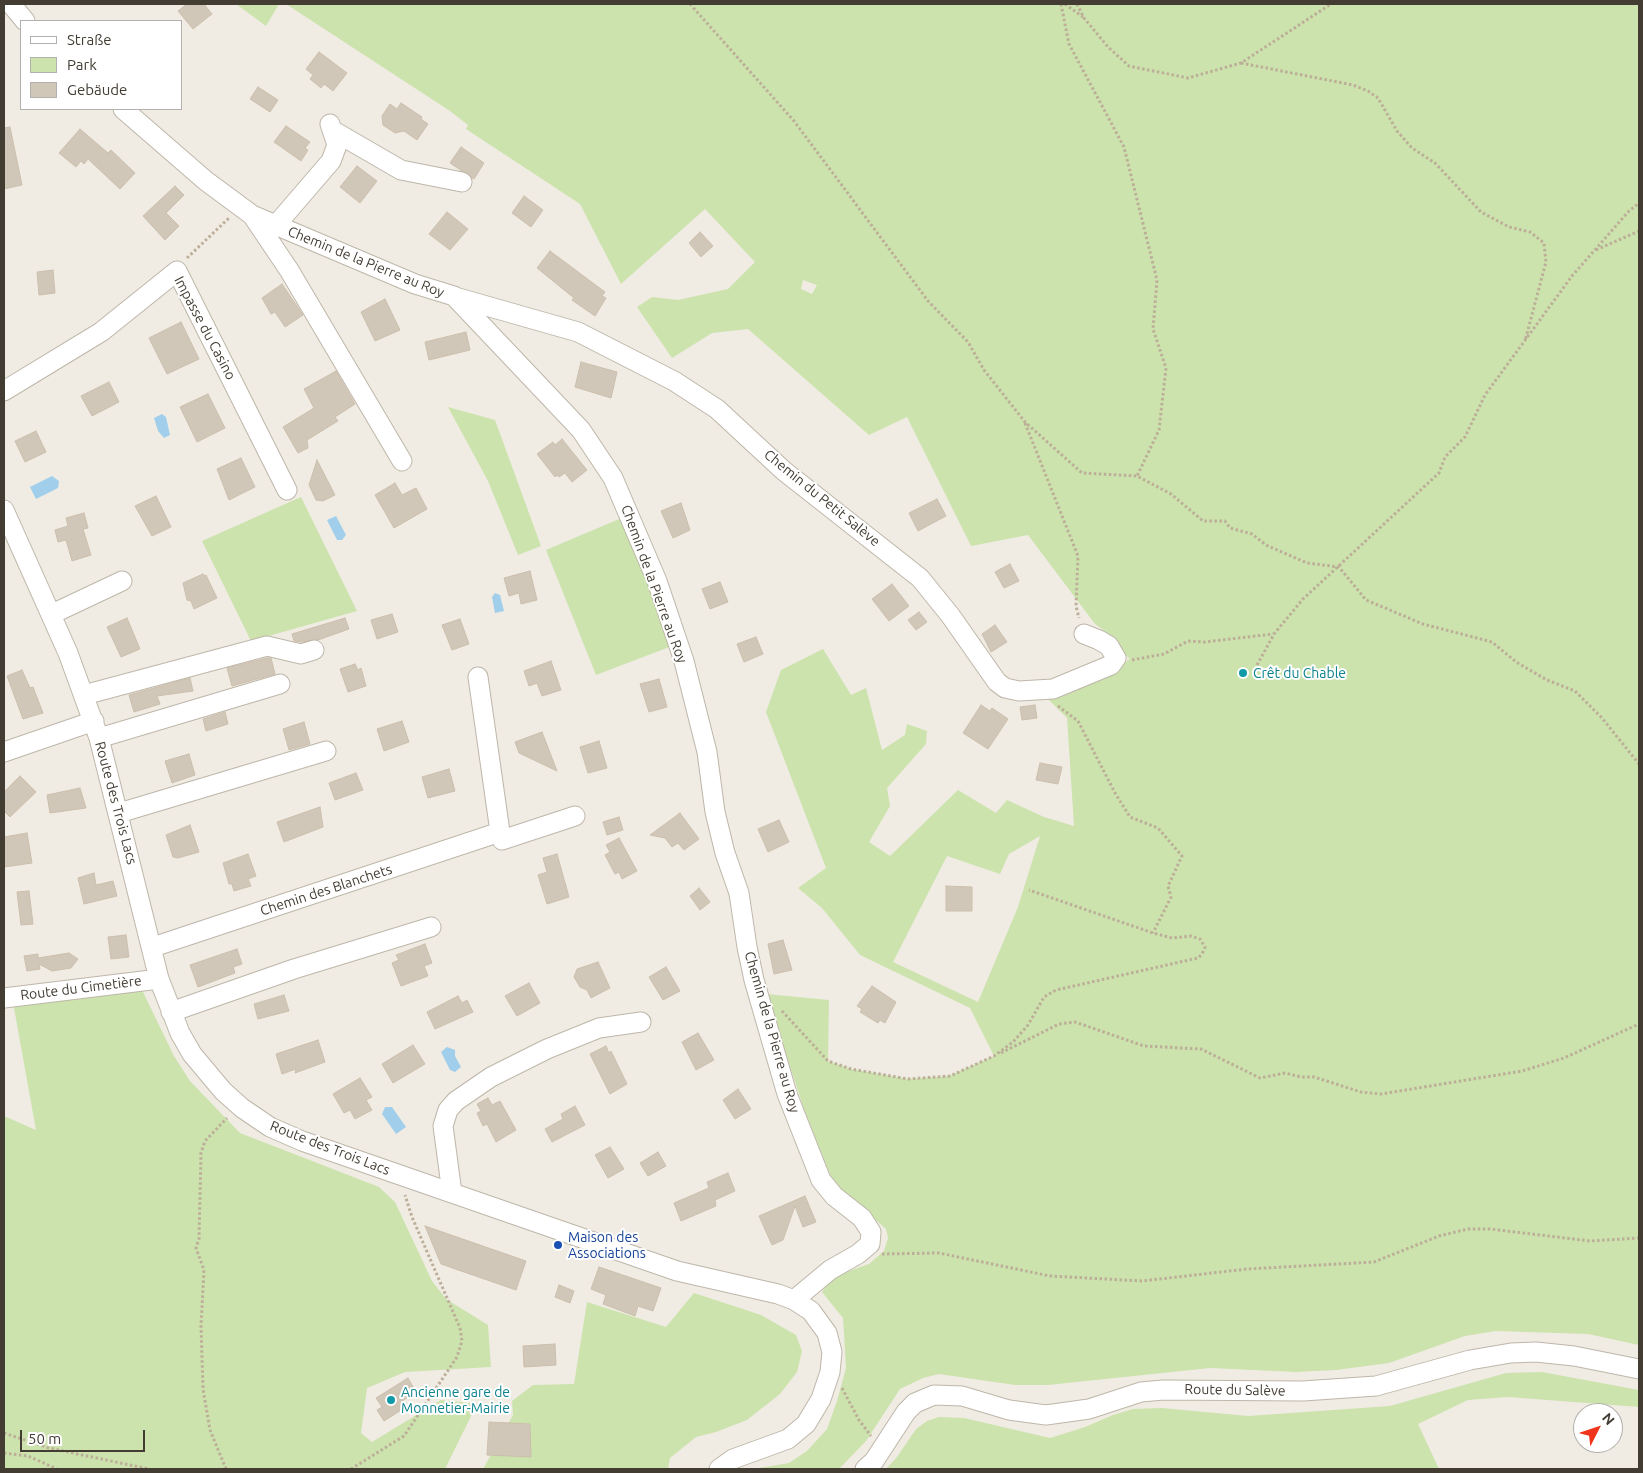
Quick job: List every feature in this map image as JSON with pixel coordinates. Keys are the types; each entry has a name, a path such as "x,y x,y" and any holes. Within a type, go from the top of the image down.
{"street":[{"path":"11,4 24,20"},
{"name":"Chemin de la Pierre au Roy","path":"124,110 206,181 246,211 276,226 407,281 454,296 581,430 600,456 622,497 657,581 684,661 707,752 715,812 725,853 739,893 754,980 787,1094 821,1180 834,1196 869,1227 872,1238 870,1244 858,1254 830,1270 794,1300"},
{"path":"276,226 331,161 337,146 332,124 401,170 462,182"},
{"path":"246,211 288,270 402,461"},
{"name":"Impasse du Casino","path":"4,391 101,332 177,271 287,490"},
{"name":"Chemin du Petit Salève","path":"454,296 578,332 609,346 701,397 717,409 784,471 920,578 950,615 996,682 1005,688 1037,690 1064,685 1111,665 1116,658"},
{"name":"Route des Trois Lacs","path":"4,510 52,614 96,730 119,813 159,979 171,1012 192,1054 223,1091 242,1108 270,1127 294,1137 677,1271 778,1294 794,1300"},
{"path":"52,614 122,580"},
{"path":"1084,634 1109,646 1116,658"},
{"path":"84,695 267,646 301,654 314,650"},
{"path":"478,678 500,832"},
{"path":"4,752 280,684"},
{"path":"119,813 326,751"},
{"name":"Chemin des Blanchets","path":"153,948 500,832 502,840 576,816"},
{"path":"171,1012 294,969 431,927"},
{"name":"Route du Cimetière","path":"4,998 159,979"},
{"path":"452,1193 443,1126 448,1110 456,1101 490,1077 547,1049 599,1028 640,1022"},
{"path":"719,1469 733,1459 778,1444 796,1433 806,1424 821,1399 830,1372 832,1352 827,1333 811,1311 794,1300"},
{"name":"Route du Salève","path":"865,1469 874,1461 906,1412 915,1403 934,1395 962,1396 1009,1410 1046,1415 1089,1409 1141,1392 1163,1390 1302,1391 1376,1386 1470,1360 1511,1353 1536,1352 1574,1356 1639,1369"}],"path":[{"path":"690,4 794,121 928,301 968,342 984,370 1025,422 1082,473 1137,476 1171,494 1203,521 1225,521 1230,528 1252,534 1266,545 1307,563 1338,567 1366,600 1423,624 1492,642 1516,662 1547,680 1576,692 1602,718 1639,764"},
{"path":"1061,4 1069,44 1124,147 1157,280 1153,329 1166,368 1159,430 1137,476"},
{"path":"1065,4 1084,18"},
{"path":"1077,4 1084,18 1108,47 1129,66 1188,78 1241,63 1331,4"},
{"path":"1241,63 1353,85 1368,91 1378,98 1397,131 1412,148 1435,163 1481,212 1509,227 1530,232 1544,242 1546,262 1525,342"},
{"path":"1257,665 1274,634 1303,599 1400,507 1440,473 1445,457 1465,437 1485,395 1572,276 1596,251 1629,211 1639,203"},
{"path":"177,271 192,253 246,211"},
{"path":"1596,251 1639,231"},
{"path":"1025,422 1078,556 1076,606 1084,634"},
{"path":"1116,658 1134,660 1164,654 1188,641 1205,642 1274,634"},
{"path":"1037,690 1078,721 1114,793 1130,817 1158,828 1182,856 1168,886 1171,897 1153,933"},
{"path":"994,1056 1012,1042 1028,1025 1044,997 1056,990 1198,958 1202,954 1204,947 1200,939 1191,936 1172,938 1153,933 1029,890"},
{"path":"778,1007 828,1061 852,1069 908,1079 950,1076 1059,1024 1075,1022 1144,1046 1201,1049 1260,1078 1285,1073 1301,1077 1314,1076 1361,1092 1381,1094 1522,1071 1564,1058 1639,1024"},
{"path":"226,1469 210,1430 203,1389 201,1326 204,1270 196,1248 199,1239 201,1153 212,1132 242,1108"},
{"path":"351,1469 404,1436 457,1357 462,1341 460,1328 412,1217 399,1175"},
{"path":"858,1254 938,1253 1050,1276 1142,1281 1247,1269 1374,1262 1439,1236 1468,1229 1490,1229 1590,1241 1639,1238"},
{"path":"830,1372 839,1383 859,1420 871,1436 887,1441"},
{"path":"4,1434 49,1448 149,1469"},
{"path":"4,1453 28,1456 57,1469"}],"green space":[{"path":"236,4 279,4 266,26"},
{"path":"286,4 1639,4 1639,1345 1588,1334 1496,1331 1465,1336 1389,1363 1336,1370 1296,1372 1210,1368 1048,1385 1015,1385 939,1374 923,1378 900,1389 866,1441 839,1469 753,1469 789,1463 807,1451 827,1429 846,1368 843,1318 822,1292 832,1277 869,1264 884,1251 888,1238 886,1229 833,1182 805,1112 766,994 829,1000 828,1061 851,1069 908,1079 949,1076 994,1056 970,1008 860,955 822,908 798,888 826,868 766,712 781,670 823,649 851,695 866,688 882,750 905,735 907,724 927,731 926,744 887,788 890,806 869,842 890,856 958,790 996,813 1007,800 1044,817 1074,826 1067,718 1048,699 1058,692 1105,674 1130,659 1120,651 1110,635 1095,624 1028,535 971,546 907,417 869,435 748,329 712,333 672,358 637,307 652,297 678,300 728,289 755,262 705,209 621,284 580,204 466,129 468,125 450,111","holes":["803,280 817,285 812,294 801,289","1040,836 1018,907 978,1002 893,962 947,856 1000,874 1009,854"]},
{"path":"448,407 495,420 541,546 518,555 488,481"},
{"path":"301,497 357,611 251,641 202,541"},
{"path":"624,517 672,646 596,675 546,550"},
{"path":"139,989 143,992 174,1056 190,1081 240,1133 379,1187 395,1202 432,1281 446,1299 488,1325 491,1367 405,1372 367,1388 361,1433 372,1442 441,1400 477,1404 445,1469 4,1469 4,1116 36,1130 14,1008 15,1004"},
{"path":"694,1293 761,1315 796,1335 802,1351 797,1372 780,1394 747,1420 716,1432 696,1437 670,1458 668,1469 483,1469 513,1415 512,1401 533,1385 574,1384 587,1302 666,1327"},
{"path":"1542,1372 1639,1390 1639,1407 1623,1406 1623,1403 1587,1403 1508,1397 1468,1400 1418,1424 1439,1469 886,1469 897,1457 916,1429 927,1421 939,1417 964,1418 1050,1438 1133,1409 1162,1408 1248,1416 1390,1406 1506,1373"}],"water":[{"path":"162,414 166,417 170,435 164,438 158,431 154,418"},
{"path":"52,476 59,481 58,488 36,499 30,487"},
{"path":"336,516 346,535 342,540 337,540 327,520"},
{"path":"495,593 500,595 504,611 495,613 492,597"},
{"path":"447,1047 455,1050 455,1056 461,1067 455,1072 450,1070 441,1052"},
{"path":"385,1107 392,1107 406,1127 396,1134 382,1114"}],"building":[{"path":"187,4 204,4 212,14 193,29 178,11"},
{"path":"319,52 347,73 333,91 324,84 321,88 310,79 313,75 306,69"},
{"path":"258,87 278,100 270,112 250,99"},
{"path":"401,103 422,117 421,119 428,124 417,140 404,131 395,133 383,125 382,116 390,104 397,109"},
{"path":"286,126 310,142 305,148 308,150 301,161 274,142"},
{"path":"10,127 22,185 4,189 4,128"},
{"path":"80,129 108,153 111,150 135,173 120,189 88,159 84,164 81,161 76,167 59,153"},
{"path":"461,147 484,163 474,179 450,163"},
{"path":"357,166 377,181 360,203 340,187"},
{"path":"175,186 184,195 166,213 179,226 165,240 143,216"},
{"path":"524,196 543,210 531,227 512,213"},
{"path":"447,212 468,229 450,250 429,234"},
{"path":"700,232 713,246 701,257 689,243"},
{"path":"550,251 605,292 602,296 606,298 595,316 572,300 574,298 537,268"},
{"path":"53,270 55,293 39,295 37,272"},
{"path":"282,284 303,315 285,327 275,312 271,314 262,298"},
{"path":"385,299 400,330 375,341 361,312"},
{"path":"181,322 199,359 167,374 149,338"},
{"path":"466,332 470,350 429,360 425,342"},
{"path":"581,362 617,372 611,398 575,387"},
{"path":"336,371 355,404 335,417 338,421 307,440 308,448 298,453 283,427 314,408 304,389"},
{"path":"109,382 119,402 92,416 81,396"},
{"path":"208,394 225,428 197,442 180,407"},
{"path":"36,431 46,452 25,462 15,441"},
{"path":"562,439 587,470 572,482 565,473 555,477 537,454 553,442 555,445"},
{"path":"241,458 255,487 229,500 217,469"},
{"path":"317,460 335,495 323,501 316,500 309,485"},
{"path":"395,483 402,495 416,488 427,509 394,528 375,495"},
{"path":"156,496 171,527 152,536 135,506"},
{"path":"937,499 946,516 918,531 909,513"},
{"path":"681,503 690,530 673,538 661,511"},
{"path":"84,513 88,528 83,529 91,555 72,561 66,540 58,542 55,530 68,526 66,518"},
{"path":"1010,564 1019,581 1004,588 995,572"},
{"path":"530,571 537,600 521,604 519,593 509,596 504,578"},
{"path":"203,574 204,576 206,575 217,598 194,609 191,601 187,600 183,583"},
{"path":"720,582 728,602 710,609 702,589"},
{"path":"892,584 909,606 889,621 872,599"},
{"path":"919,612 927,622 916,630 908,620"},
{"path":"392,614 398,632 377,639 371,620"},
{"path":"127,618 140,649 121,657 107,627"},
{"path":"345,618 349,629 318,640 294,641 292,634"},
{"path":"460,619 469,644 452,650 442,625"},
{"path":"995,625 1007,642 991,652 982,634"},
{"path":"756,637 763,654 744,662 737,644"},
{"path":"271,658 275,674 232,686 227,668"},
{"path":"551,661 561,690 542,696 537,683 529,686 524,671"},
{"path":"355,664 358,670 361,668 366,686 348,692 340,669"},
{"path":"22,670 30,688 33,687 43,713 23,719 7,676"},
{"path":"190,678 193,691 157,696 160,704 134,712 129,695"},
{"path":"659,679 667,707 649,712 640,684"},
{"path":"981,705 990,711 992,708 1008,719 988,749 963,733"},
{"path":"1035,705 1037,718 1022,720 1020,707"},
{"path":"225,712 228,724 206,731 203,719"},
{"path":"402,721 409,742 384,751 377,729"},
{"path":"304,722 310,744 289,750 283,729"},
{"path":"542,732 557,771 519,753 515,742"},
{"path":"599,741 607,768 588,773 580,747"},
{"path":"189,754 195,775 172,783 165,761"},
{"path":"1040,763 1062,767 1058,784 1036,780"},
{"path":"449,769 455,791 428,798 422,777"},
{"path":"356,773 363,790 335,800 329,783"},
{"path":"20,776 36,792 10,817 4,811 4,792"},
{"path":"80,788 86,808 50,813 47,795"},
{"path":"320,807 323,827 284,842 277,822"},
{"path":"680,813 699,839 684,850 678,843 672,847 665,838 650,835"},
{"path":"619,817 623,830 607,835 603,822"},
{"path":"779,820 789,842 768,852 758,829"},
{"path":"190,825 199,852 178,858 173,857 166,835"},
{"path":"27,833 32,863 4,867 4,837"},
{"path":"619,838 637,871 622,879 619,872 615,874 605,855 610,852 606,845"},
{"path":"248,854 256,876 248,879 251,886 234,891 232,884 229,884 223,863"},
{"path":"557,854 569,897 547,904 538,875 547,872 543,858"},
{"path":"94,873 96,885 113,881 117,896 84,904 78,878"},
{"path":"946,886 972,887 972,911 946,911"},
{"path":"699,888 710,902 700,910 690,896"},
{"path":"29,891 33,924 21,925 17,892"},
{"path":"126,935 129,957 111,959 108,937"},
{"path":"783,940 792,970 774,974 768,944"},
{"path":"425,944 432,963 424,966 428,976 401,986 392,963 399,960 396,955"},
{"path":"237,949 242,964 233,967 235,973 198,987 190,965"},
{"path":"69,953 78,959 71,968 52,971 39,964 40,969 27,971 24,956 38,954 38,958"},
{"path":"598,962 610,988 591,998 587,990 580,987 574,977 577,969"},
{"path":"666,967 680,991 663,1000 649,977"},
{"path":"529,983 540,1003 517,1016 505,996"},
{"path":"872,986 896,1002 885,1023 880,1020 878,1023 860,1012 862,1009 857,1006"},
{"path":"284,995 289,1011 258,1019 254,1004"},
{"path":"458,996 462,1003 467,1000 473,1012 435,1029 427,1012"},
{"path":"698,1033 714,1060 696,1070 682,1042"},
{"path":"318,1040 325,1062 295,1073 296,1069 282,1074 276,1054"},
{"path":"413,1045 425,1064 393,1083 382,1064"},
{"path":"606,1046 609,1053 611,1051 627,1084 610,1094 590,1054"},
{"path":"360,1078 372,1097 366,1100 372,1110 355,1119 350,1110 344,1113 333,1094"},
{"path":"738,1089 751,1109 735,1119 723,1100"},
{"path":"488,1098 492,1105 500,1101 516,1130 496,1142 487,1124 483,1126 477,1113 481,1111 477,1104"},
{"path":"575,1106 585,1125 552,1142 545,1129 563,1119 561,1114"},
{"path":"610,1147 624,1169 608,1178 595,1155"},
{"path":"658,1152 666,1166 648,1176 640,1163"},
{"path":"728,1173 735,1191 715,1200 716,1206 681,1221 674,1203 709,1188 707,1182"},
{"path":"805,1196 816,1222 803,1227 795,1206 783,1240 772,1245 759,1216"},
{"path":"425,1226 526,1261 516,1290 441,1264"},
{"path":"599,1267 661,1288 653,1311 638,1306 635,1316 603,1304 606,1295 591,1289"},
{"path":"559,1285 574,1291 570,1303 555,1297"},
{"path":"555,1344 556,1365 524,1367 523,1346"},
{"name":"Ancienne gare de Monnetier-Mairie","path":"408,1378 416,1392 402,1401 406,1407 384,1421 377,1410 382,1407 376,1398"},
{"path":"489,1422 530,1424 531,1457 487,1455"}],"place":[{"name":"Crêt du Chable","path":"1243,673"},
{"name":"Maison des Associations","path":"558,1245"},
{"name":"Ancienne gare de Monnetier-Mairie","path":"391,1400"}]}
